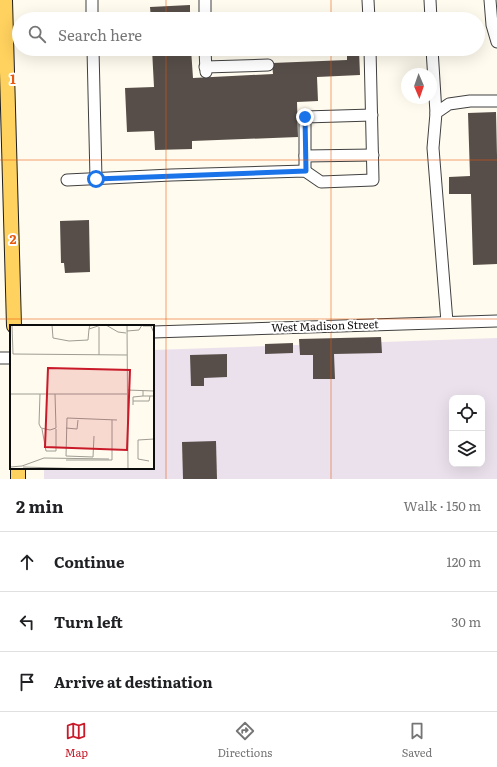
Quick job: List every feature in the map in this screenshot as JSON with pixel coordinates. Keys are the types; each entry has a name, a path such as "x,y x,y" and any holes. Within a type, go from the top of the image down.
{"main road":[{"path":"5,0 14,325"}],"street":[{"path":"92,0 92,12"},
{"path":"205,0 205,12"},
{"path":"368,0 369,12"},
{"path":"430,0 431,12"},
{"path":"490,0 492,25 497,42"},
{"path":"93,56 96,179"},
{"path":"205,56 206,70 268,65"},
{"path":"67,180 306,171 321,182 373,180 370,56"},
{"path":"432,56 436,113 433,148 447,322"},
{"path":"436,113 449,104 470,101 497,101"},
{"path":"306,171 305,117 372,115"},
{"path":"306,156 373,155"},
{"name":"West Madison Street","path":"154,332 497,321"}],"shaded area":[{"path":"497,338 497,479 44,479 44,469 154,469 154,350"}],"building":[{"path":"190,5 190,12 150,12 150,7"},
{"path":"152,56 191,56 193,78 273,74 272,63 347,60 347,56 359,56 360,75 317,77 318,101 297,102 298,137 192,141 192,149 155,150 154,131 127,132 125,88 154,87"},
{"path":"496,112 497,264 473,265 471,194 449,194 449,177 470,176 468,113"},
{"path":"89,220 90,272 65,273 64,263 61,263 60,221"},
{"path":"381,337 382,353 334,354 335,379 313,379 313,355 300,355 299,339"},
{"path":"293,343 293,353 265,354 265,344"},
{"path":"227,354 227,377 204,378 204,386 191,386 190,355"},
{"path":"216,441 217,479 183,479 182,442"}],"route":[{"path":"96,179 306,171 305,117"}]}
